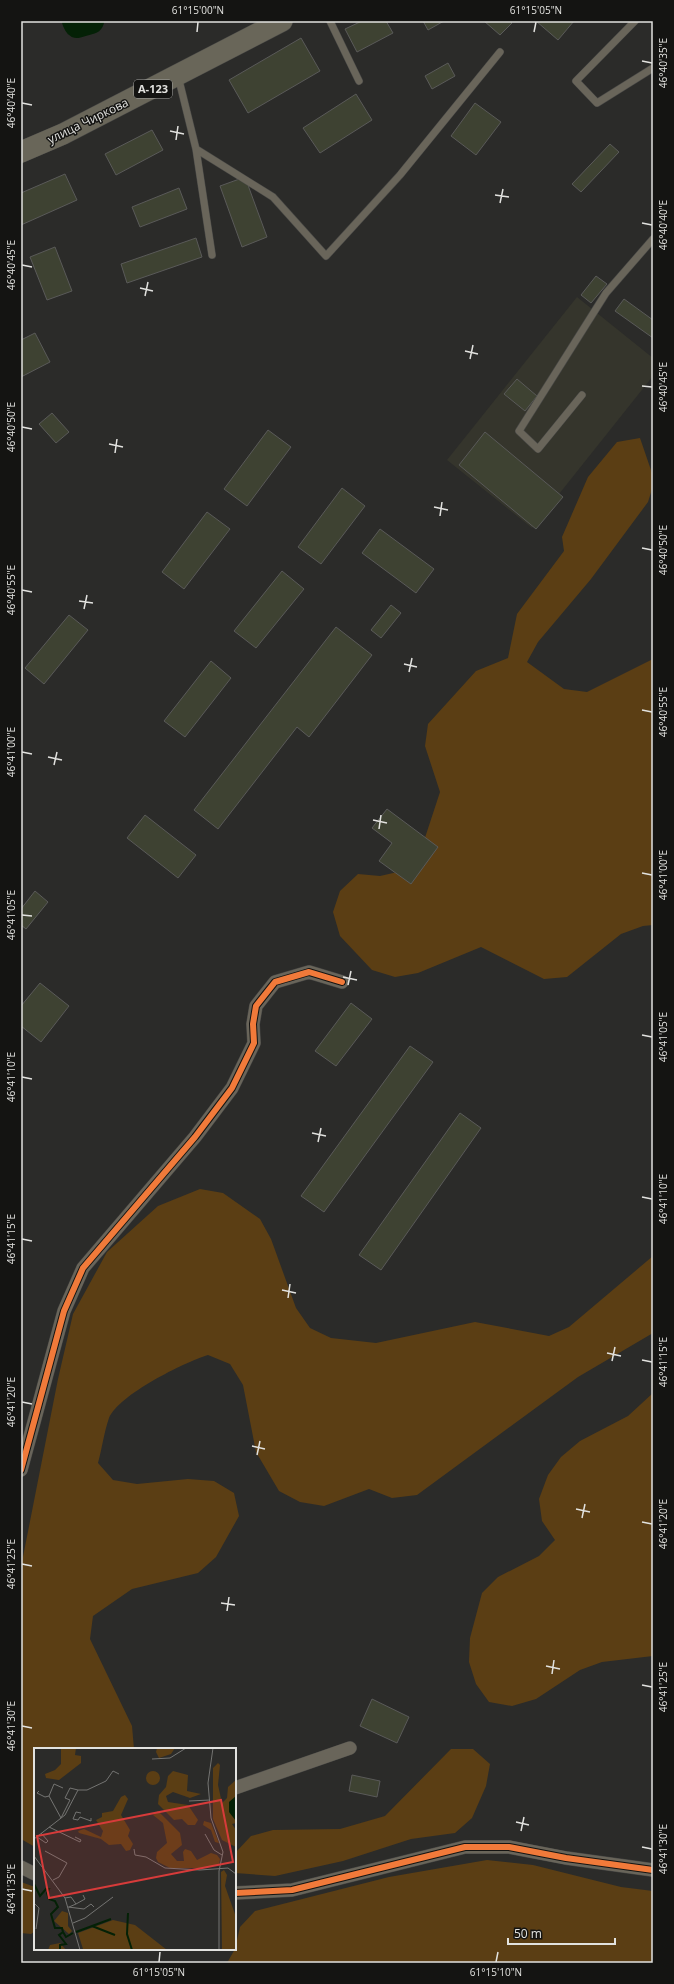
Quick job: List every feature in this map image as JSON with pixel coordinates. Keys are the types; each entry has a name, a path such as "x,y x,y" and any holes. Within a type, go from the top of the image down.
{"main road":[{"name":"улица Чиркова","path":"21,152 63,134 282,21"}],"street":[{"path":"21,1470 64,1311 83,1268 195,1137 232,1088 254,1043 253,1024 256,1006 276,982 309,972 342,982"},
{"path":"236,1788 350,1748"},
{"path":"236,1893 292,1890 465,1847 509,1847 566,1858 653,1870"},
{"path":"21,1867 34,1874"}],"lane":[{"path":"330,21 359,80"},
{"path":"635,21 576,81 597,103 653,68"},
{"path":"196,149 273,197 326,256 400,175 500,52"},
{"path":"178,76 196,149 212,255"},
{"path":"582,395 538,449 519,431 606,293 653,239"}],"shaded area":[{"path":"577,297 653,358 653,376 532,528 447,460"},
{"path":"640,438 653,476 653,486 648,502 591,579 538,642 527,662 564,689 587,692 653,659 653,925 643,926 621,934 567,977 544,979 481,947 418,973 395,977 372,970 340,936 333,912 340,891 358,874 380,876 402,871 419,856 440,792 425,746 428,724 476,671 508,658 517,614 564,551 562,537 588,477 617,442"},
{"path":"200,1189 223,1193 260,1219 271,1239 296,1308 310,1328 331,1338 376,1343 475,1322 549,1336 569,1327 653,1256 653,1333 578,1377 417,1495 392,1498 369,1489 324,1506 300,1502 279,1491 256,1452 243,1385 230,1364 208,1355 153,1380 126,1399 115,1409 109,1418 98,1463 113,1480 137,1484 188,1479 214,1481 234,1493 239,1516 216,1557 198,1573 132,1589 93,1616 90,1639 132,1726 134,1748 34,1748 34,1846 21,1839 21,1567 58,1379 73,1314 107,1252 158,1206"},
{"path":"653,1393 653,1656 602,1662 580,1670 536,1699 512,1706 489,1702 476,1684 469,1662 470,1638 482,1593 498,1577 539,1556 555,1540 542,1521 539,1499 548,1475 561,1457 580,1441 628,1416"},
{"path":"451,1749 473,1749 490,1764 486,1786 472,1818 455,1833 411,1839 343,1861 275,1876 236,1873 236,1852 251,1836 273,1830 340,1829 385,1816"},
{"path":"487,1860 533,1865 621,1887 653,1891 653,1963 227,1963 234,1950 236,1950 240,1927 255,1911 389,1877"},
{"path":"21,1882 34,1887 34,1932 31,1934 21,1933"}],"building":[{"path":"362,21 386,21 393,33 357,52 345,29"},
{"path":"423,21 444,21 428,30"},
{"path":"484,21 510,21 512,23 500,35"},
{"path":"536,21 574,21 558,40"},
{"path":"301,38 320,71 248,113 229,80"},
{"path":"448,63 455,76 432,89 425,76"},
{"path":"356,94 372,120 320,153 303,128"},
{"path":"475,103 501,122 476,155 451,136"},
{"path":"152,130 163,150 116,175 105,154"},
{"path":"610,144 619,152 581,192 572,184"},
{"path":"65,174 77,200 21,225 21,193"},
{"path":"245,177 267,237 242,247 220,186"},
{"path":"179,188 187,209 140,227 132,207"},
{"path":"196,238 202,257 127,283 121,264"},
{"path":"55,247 72,291 47,300 30,257"},
{"path":"596,276 607,284 591,303 581,295"},
{"path":"624,299 653,320 653,338 615,311"},
{"path":"35,333 50,362 21,377 21,340"},
{"path":"517,379 537,396 525,411 504,394"},
{"path":"52,413 69,432 56,443 39,424"},
{"path":"268,430 291,447 247,506 224,489"},
{"path":"485,432 563,497 536,529 459,465"},
{"path":"342,488 365,506 321,564 298,547"},
{"path":"207,512 230,529 184,589 162,572"},
{"path":"380,529 434,569 416,593 362,553"},
{"path":"282,571 304,589 256,648 234,631"},
{"path":"391,605 401,613 381,638 371,630"},
{"path":"69,615 88,630 44,684 25,668"},
{"path":"336,627 372,655 309,737 297,727 218,829 194,810"},
{"path":"211,661 231,678 185,737 164,721"},
{"path":"387,809 438,847 411,884 379,861 392,843 372,828"},
{"path":"145,815 196,855 178,878 127,838"},
{"path":"35,891 48,902 26,929 21,925 21,909"},
{"path":"40,983 69,1006 41,1042 21,1026 21,1006"},
{"path":"351,1003 372,1019 336,1066 315,1051"},
{"path":"410,1046 433,1062 324,1212 301,1196"},
{"path":"460,1113 481,1128 381,1270 359,1255"},
{"path":"372,1699 409,1717 397,1743 360,1726"},
{"path":"352,1775 380,1781 377,1797 349,1791"}],"waterway":[{"path":"75,21 77,25 91,21"}],"cycle path":[{"path":"21,1470 64,1311 83,1268 195,1137 232,1088 254,1043 253,1024 256,1006 275,982 309,972 342,982"},
{"path":"236,1893 292,1890 465,1847 509,1847 566,1858 653,1870"}]}
